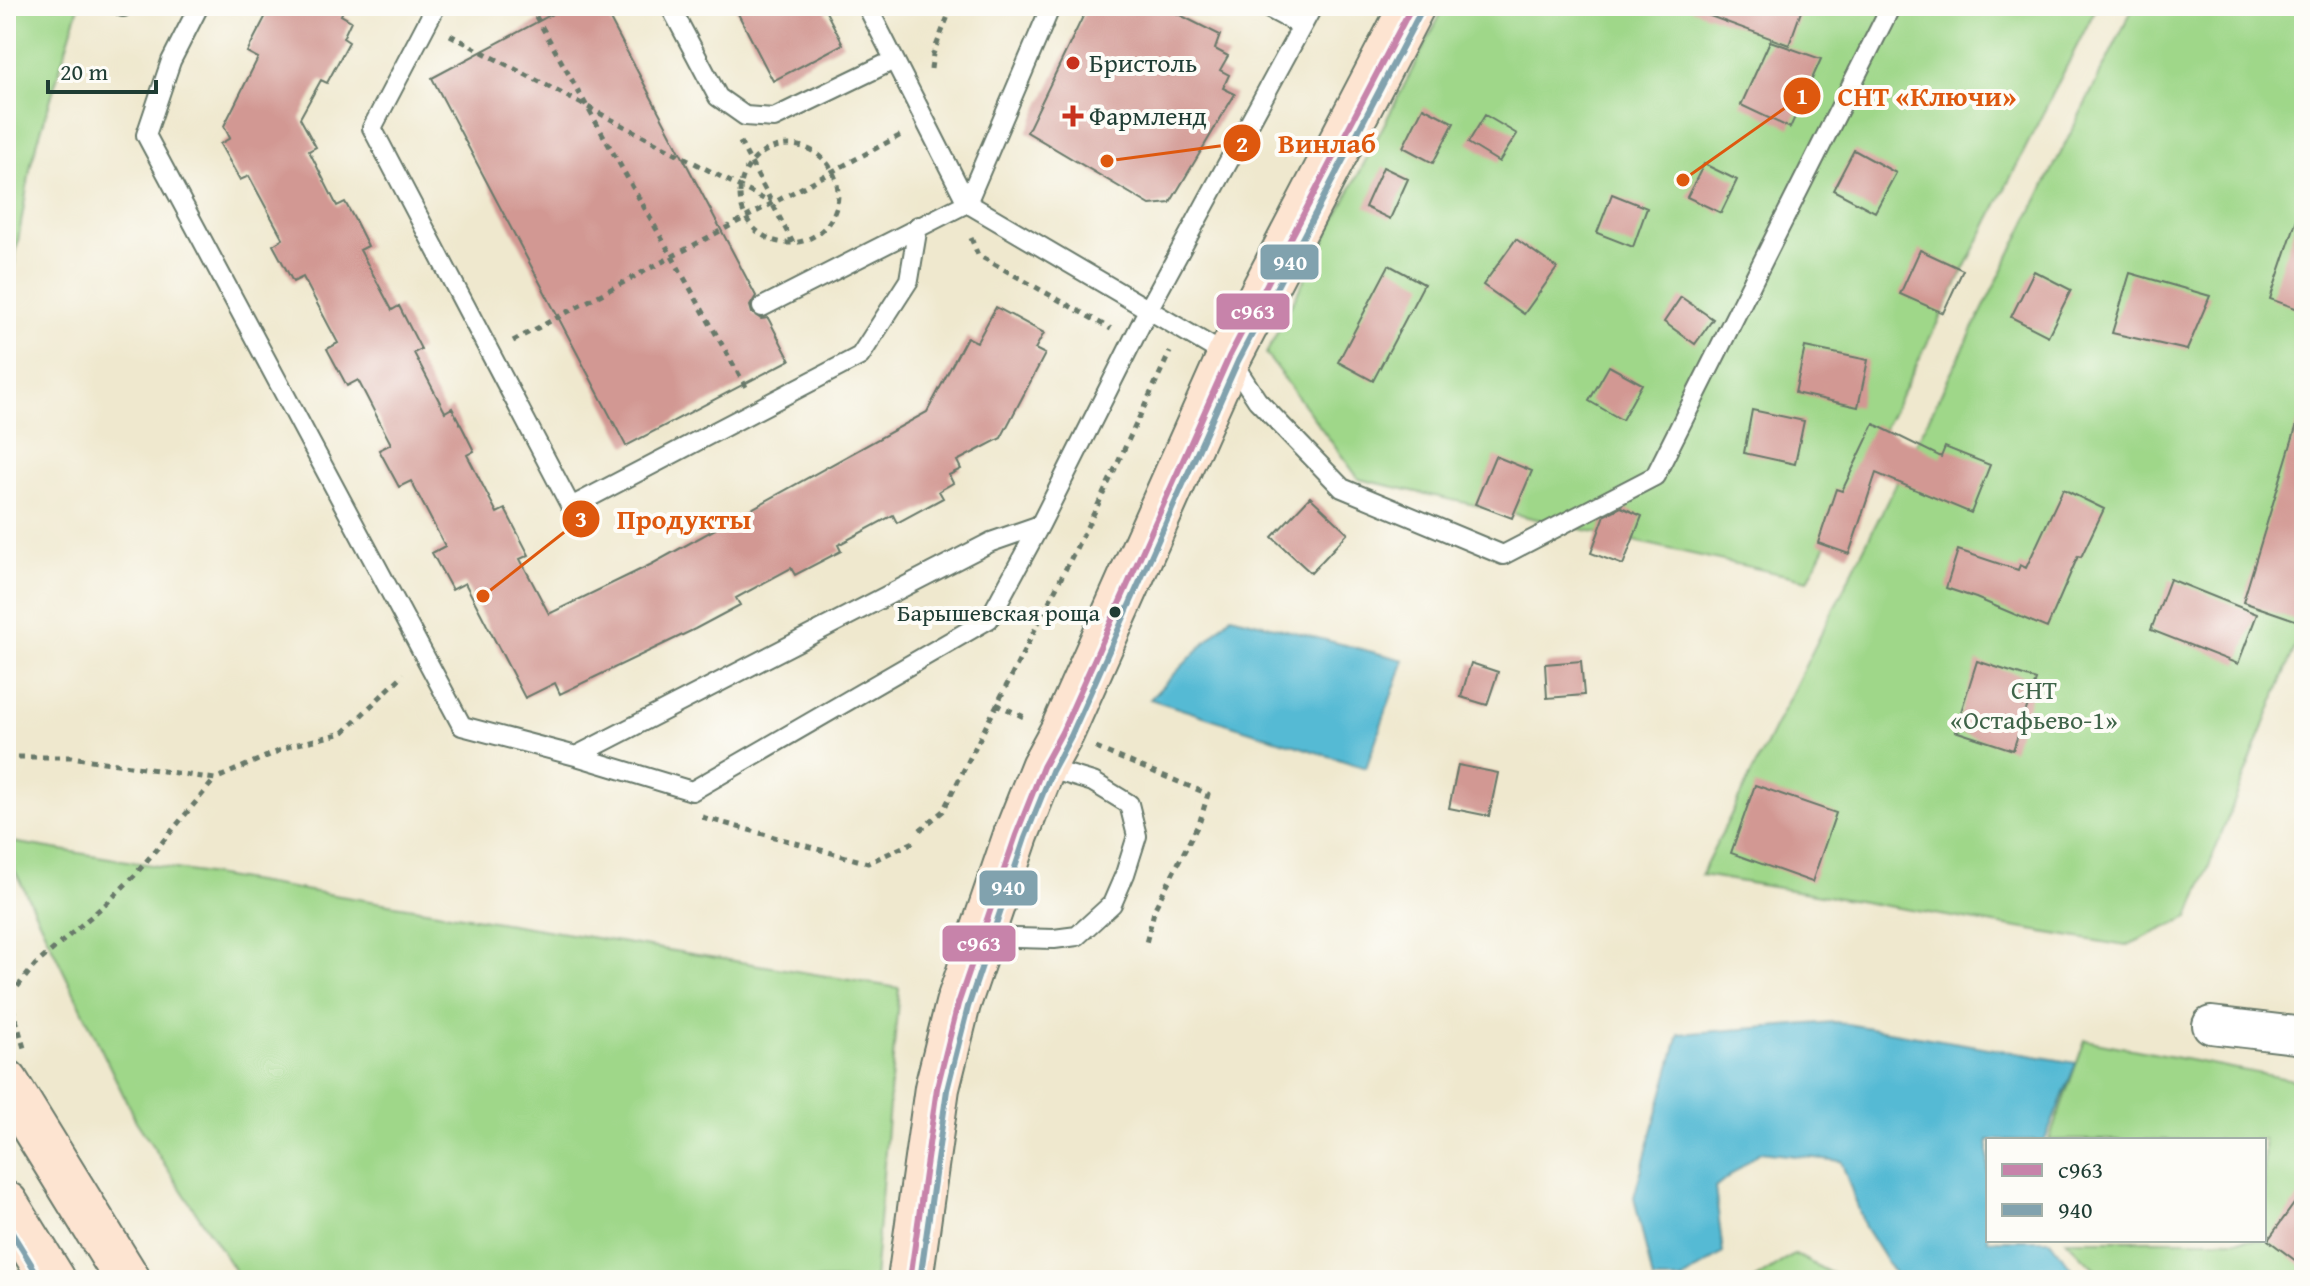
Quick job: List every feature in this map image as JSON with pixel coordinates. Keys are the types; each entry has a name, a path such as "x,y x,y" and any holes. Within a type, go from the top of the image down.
{"street":[{"path":"910,1280 937,1088 958,1004 1043,767 1062,732 1229,357 1412,6"},
{"path":"2211,1025 2304,1036"},
{"path":"6,1082 128,1280"},
{"path":"6,1204 53,1280"}],"lane":[{"path":"199,6 171,61 146,135 462,726 692,791 989,619 1148,310 1313,6"},
{"path":"436,6 372,128 571,507 860,356 909,280 918,226"},
{"path":"670,6 718,97 745,116 774,118 894,60"},
{"path":"867,6 967,203 1229,357 1257,400 1342,488 1503,555 1655,476 1891,6"},
{"path":"762,307 967,203 1051,6"},
{"path":"1264,6 1302,26"},
{"path":"576,756 991,542 1040,525"},
{"path":"980,937 1054,939 1077,936 1112,904 1137,836 1129,804 1093,782 1043,767"}],"path":[{"path":"530,6 758,409"},
{"path":"427,24 772,203"},
{"path":"718,97 793,244"},
{"path":"490,353 925,122"},
{"path":"784,145 803,147 820,157 832,172 837,190 836,209 826,226 811,238 793,244 774,242 757,232 745,217 740,199 741,187 750,163 765,151 784,145"},
{"path":"920,830 943,811 1096,509 1182,329"},
{"path":"6,984 10,996 35,965 108,902 160,846 215,779 290,746 343,733 412,667"},
{"path":"996,704 1031,719"},
{"path":"6,757 71,757 215,779"},
{"path":"688,813 868,863 918,840"}],"green space":[{"path":"6,6 79,6 31,164 6,312"},
{"path":"1445,6 2097,6 1808,580 1359,479 1266,354"},
{"name":"СНТ «Остафьево-1»","path":"2134,6 2304,6 2304,624 2189,917 2126,946 1701,875"},
{"path":"6,841 899,988 874,1280 241,1280 136,1121 6,852"},
{"path":"2085,1040 2304,1082 2304,1280 2094,1280 2097,1271 2068,1242 2266,1242 2266,1138 2050,1138"},
{"path":"1794,1254 1844,1280 1754,1280"}],"water":[{"path":"1231,616 1404,660 1366,768 1150,699"},
{"path":"1835,1022 2076,1063 2046,1138 1986,1138 1986,1242 2052,1242 2080,1280 1895,1280 1895,1275 1865,1227 1841,1161 1760,1152 1715,1188 1723,1253 1682,1280 1653,1280 1634,1197 1679,1034"}],"building":[{"path":"271,6 345,6 341,15 351,21 343,38 349,42 327,83 321,80 300,118 316,147 309,151 337,206 345,202 357,224 368,246 360,250 392,310 399,306 421,349 414,353 445,412 452,408 463,429 474,451 467,455 497,513 505,509 529,555 520,559 549,614 652,564 927,412 967,337 977,342 996,307 1044,333 1035,349 1045,354 1001,438 957,461 961,469 949,475 953,483 939,491 943,498 897,523 893,515 838,545 841,551 795,575 791,568 736,598 740,605 560,694 555,683 525,698 465,583 452,590 432,553 445,546 411,481 399,487 379,450 391,444 358,380 347,386 327,349 338,343 303,277 293,282 273,245 283,239 249,176 240,180 220,144 230,138 224,126 258,58 247,52"},
{"path":"567,6 603,6 756,296 750,306 752,313 761,319 768,318 790,360 626,446 432,78"},
{"path":"734,6 823,6 843,44 773,81"},
{"path":"1088,6 1162,6 1220,35 1215,49 1228,56 1220,70 1229,75 1223,88 1235,94 1170,203 1150,205 1027,132"},
{"path":"1691,6 1803,6 1789,45 1691,9"},
{"path":"1770,41 1821,59 1790,128 1741,105"},
{"path":"1423,107 1454,123 1433,163 1403,147"},
{"path":"1485,115 1517,134 1499,162 1468,143"},
{"path":"1854,150 1896,173 1875,212 1833,190"},
{"path":"1704,164 1737,180 1721,213 1687,197"},
{"path":"1383,167 1408,179 1390,219 1365,207"},
{"path":"1612,194 1647,208 1633,247 1597,233"},
{"path":"2299,213 2304,214 2304,311 2270,299"},
{"path":"1516,239 1557,268 1524,314 1483,285"},
{"path":"1920,250 1963,270 1943,313 1900,294"},
{"path":"1389,265 1424,284 1373,381 1338,362"},
{"path":"2034,271 2071,290 2048,336 2011,317"},
{"path":"2130,273 2210,296 2187,350 2112,333"},
{"path":"1681,297 1713,319 1695,344 1664,322"},
{"path":"1805,347 1868,360 1858,407 1795,393"},
{"path":"1609,366 1642,384 1622,420 1589,401"},
{"path":"1752,410 1804,421 1795,464 1744,453"},
{"path":"1874,424 1941,457 1945,447 1990,465 1971,513 1876,473 1849,554 1818,543 1836,489 1842,491"},
{"path":"2297,424 2304,425 2304,623 2243,602"},
{"path":"1495,456 1532,471 1512,518 1475,504"},
{"path":"2063,489 2104,509 2081,557 2078,556 2047,628 1946,588 1958,550 2018,570 2020,565 2026,568"},
{"path":"1310,497 1348,533 1311,573 1272,537"},
{"path":"1621,507 1642,516 1623,565 1591,553 1605,515"},
{"path":"2170,579 2257,614 2238,664 2151,630"},
{"path":"1581,661 1584,695 1547,698 1545,664"},
{"path":"1977,661 2036,680 2013,750 1955,731"},
{"path":"1471,663 1498,672 1487,705 1461,697"},
{"path":"1458,765 1498,773 1489,816 1449,808"},
{"path":"1755,785 1836,813 1812,882 1731,853"},
{"path":"2304,1190 2304,1267 2268,1240"}],"transit line":[{"name":"с963","path":"910,1280 937,1088 958,1004 1016,835 1043,767 1062,732 1229,357 1412,6"},
{"name":"940","path":"920,1280 947,1090 968,1007 1025,838 1052,771 1071,736 1238,361 1421,11"},
{"name":"940","path":"6,1223 41,1280"}],"place":[{"name":"Бристоль","path":"1073,63"},
{"name":"Фармленд","path":"1073,116"},
{"name":"Винлаб","path":"1107,161"},
{"name":"СНТ «Ключи»","path":"1683,180"},
{"name":"Продукты","path":"483,596"},
{"name":"Барышевская роща","path":"1115,612"}]}
